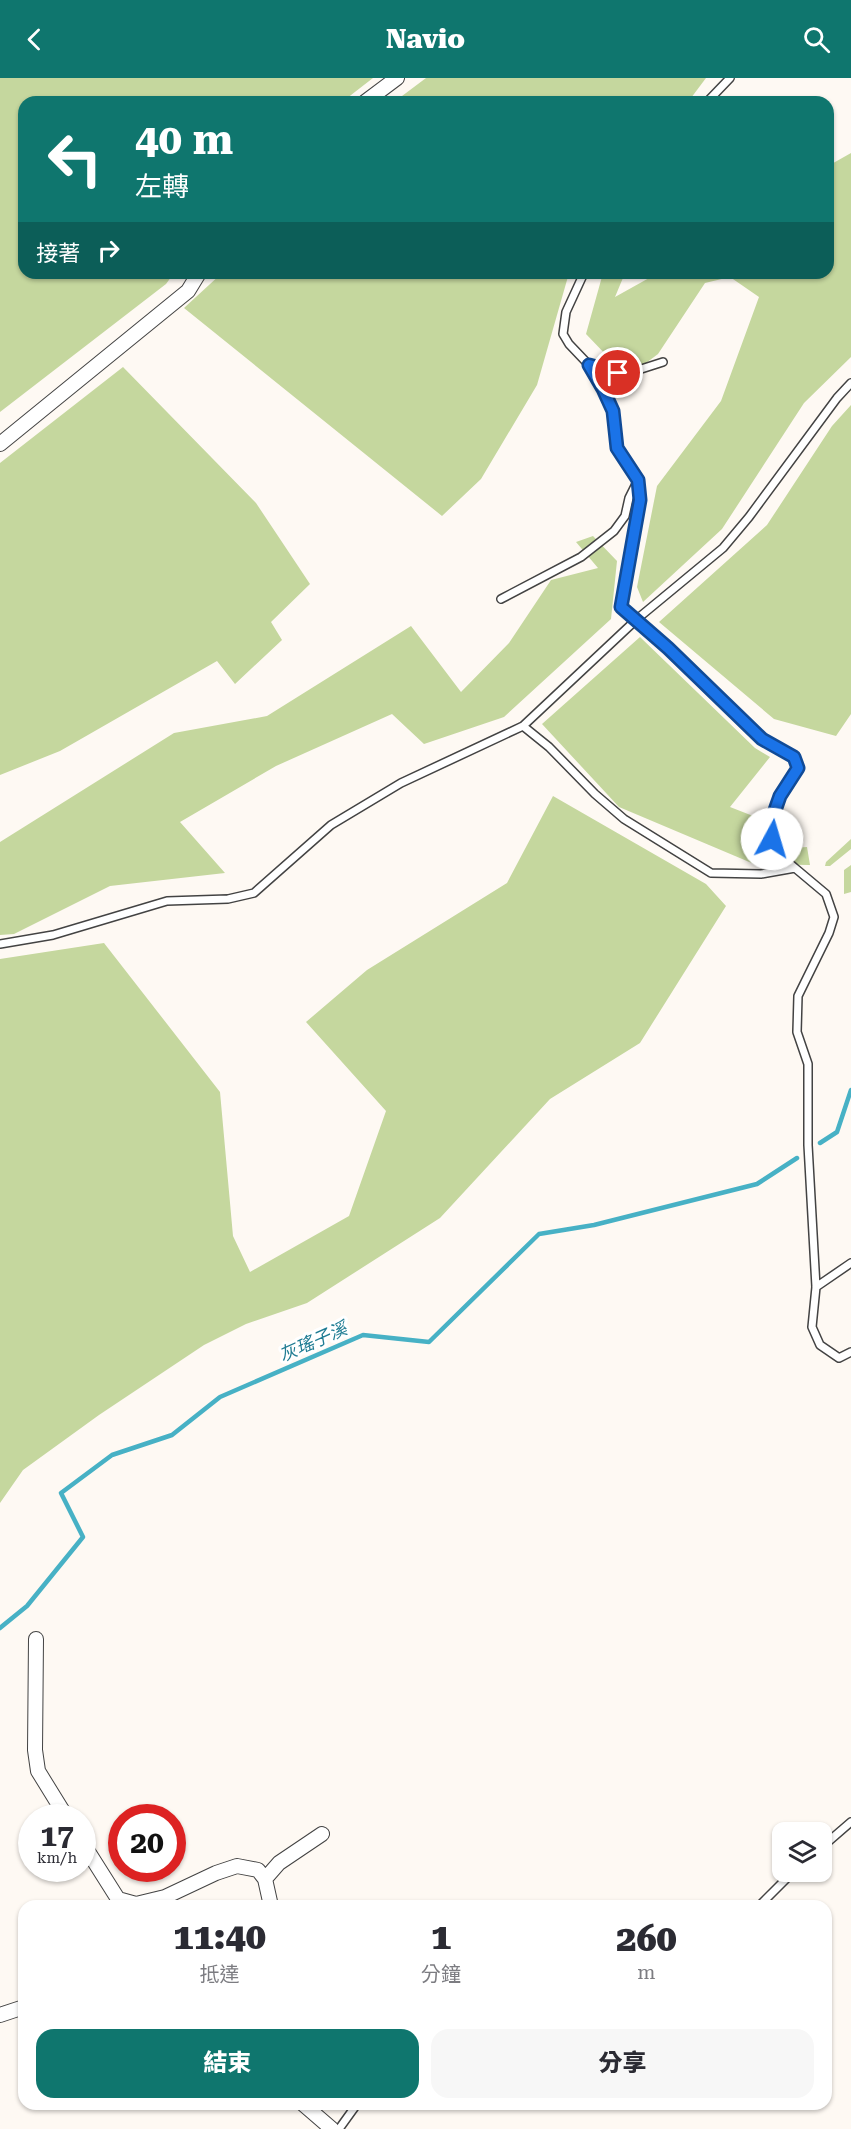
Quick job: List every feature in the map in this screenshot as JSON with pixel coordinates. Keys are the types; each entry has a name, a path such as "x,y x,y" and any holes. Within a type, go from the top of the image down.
{"street":[{"path":"373,96 397,78"},
{"path":"0,444 188,291 195,279"},
{"path":"36,1639 35,1749 38,1771 58,1804"},
{"path":"265,1879 279,1863 322,1834"},
{"path":"96,1864 118,1899 122,1900"},
{"path":"164,1900 216,1873 237,1866 258,1870 265,1879 270,1900"},
{"path":"0,2015 18,2009"},
{"path":"310,2110 332,2129"}],"lane":[{"path":"713,96 730,78"},
{"path":"581,279 566,312 563,334 569,344 589,365 603,389 613,411 617,448 638,480 640,500 621,607 637,619 762,739 794,757 798,768 780,796 773,816 772,839 776,850 826,894 834,917 830,933 798,996 797,1032 808,1065 808,1144 816,1287 812,1327 820,1345 839,1358 851,1352"},
{"path":"589,365 618,373 635,371 663,362"},
{"path":"0,944 53,935 167,901 228,899 254,893 331,825 401,783 523,726 637,619 723,548 749,517 837,398 851,383"},
{"path":"501,599 581,557 614,531 625,516 628,498 638,480"},
{"path":"523,726 549,747 595,794 624,819 711,873 761,874 795,868"},
{"path":"816,1287 851,1263"},
{"path":"832,1838 851,1822"},
{"path":"765,1900 783,1882"},
{"path":"339,2129 353,2110"}],"green space":[{"path":"0,78 373,78 350,96 18,96 18,279 170,279 0,412"},
{"path":"426,78 706,78 692,96 402,96"},
{"path":"851,153 851,357 804,403 722,529 643,602 637,587 657,486 721,401 759,297 733,279 834,279 834,163"},
{"path":"215,279 567,279 537,385 481,479 442,516 184,308"},
{"path":"601,279 622,279 615,297 647,279 722,279 705,283 658,354 634,372 609,358 586,334"},
{"path":"123,367 256,503 310,584 271,622 282,640 235,684 217,661 60,751 0,775 0,463"},
{"path":"851,405 851,714 836,736 774,719 659,622 767,525 832,426"},
{"path":"593,536 617,561 611,619 504,717 424,744 392,714 276,766 180,822 225,873 110,886 14,934 0,935 0,842 174,733 267,716 411,626 461,692 509,643 551,580 598,568 576,542"},
{"path":"640,637 755,748 770,757 730,807 771,823 757,842 778,849 807,847 810,865 754,864 619,807 542,724"},
{"path":"553,796 706,884 726,906 640,1043 550,1099 440,1218 307,1303 246,1324 204,1345 99,1415 23,1470 0,1503 0,959 104,943 220,1092 233,1236 250,1272 349,1216 386,1111 306,1022 367,970 507,883"},
{"path":"851,839 851,849 830,866 825,866 826,862"},
{"path":"851,865 851,892 844,894 844,870"}],"waterway":[{"name":"灰瑤子溪","path":"820,1143 837,1132 851,1090"},
{"name":"灰瑤子溪","path":"0,1628 27,1606 83,1537 61,1493 112,1455 172,1435 220,1397 363,1335 429,1342 539,1234 594,1225 757,1184 797,1158"}],"route":[{"path":"618,373 589,365 613,411 617,448 638,480 640,500 621,607 668,648 762,739 794,757 798,768 780,796 773,816 772,839"}]}
